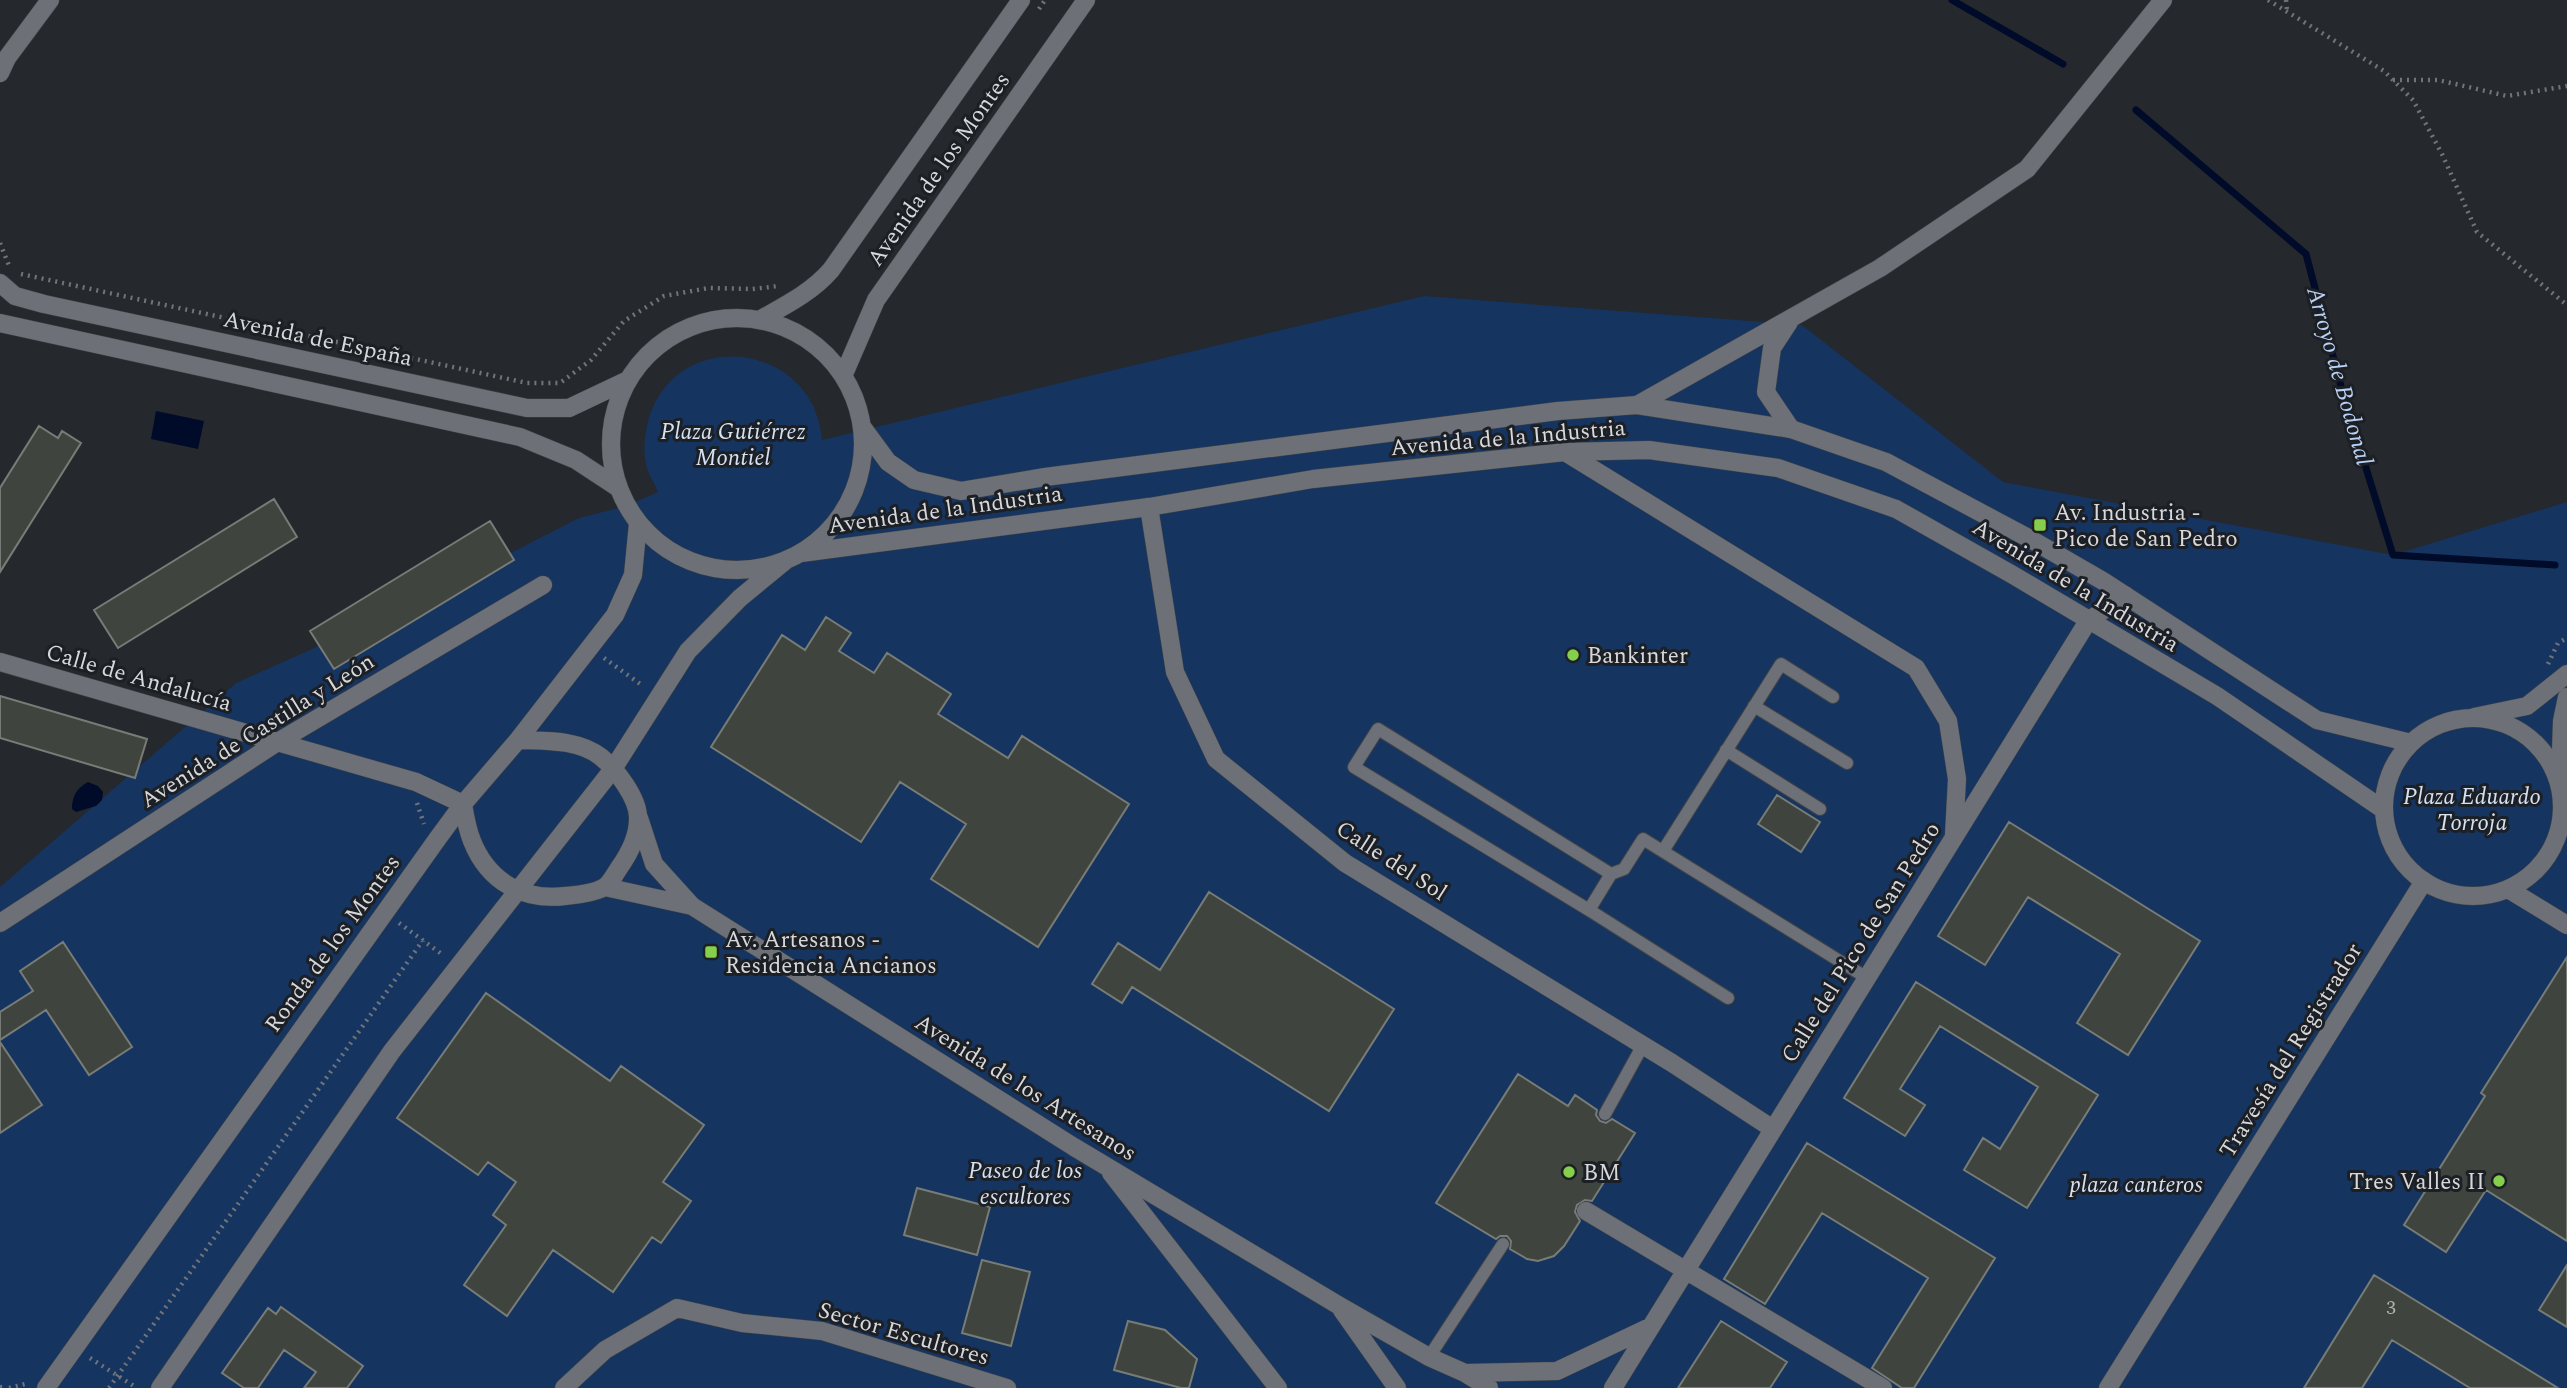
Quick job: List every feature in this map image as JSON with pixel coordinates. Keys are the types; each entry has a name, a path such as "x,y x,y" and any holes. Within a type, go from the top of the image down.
{"street":[{"path":"0,73 7,58 50,0"},
{"name":"Avenida de los Montes","path":"761,319 822,281 831,271 1021,0"},
{"name":"Avenida de los Montes","path":"844,374 876,300 1086,0"},
{"path":"1637,405 1880,268 2027,169 2163,0"},
{"name":"Avenida de España","path":"0,283 15,296 44,304 527,408 569,408 626,381"},
{"path":"160,1388 392,1051 613,769 688,651 740,598 830,530 851,500 862,465 863,428 857,400 844,374 821,349 793,330 761,319 721,318 684,328 651,350 626,381 613,415 610,451 617,486 626,506 638,523 662,545 690,561 721,569 754,569 793,557"},
{"path":"1791,319 1772,348 1766,392 1791,429"},
{"path":"0,323 520,437 576,460 617,486"},
{"name":"Avenida de la Industria","path":"863,428 888,463 914,480 961,491 1045,477 1558,411 1637,405 1791,429 1886,462 2067,559 2317,720 2411,743"},
{"name":"Avenida de la Industria","path":"793,557 1149,507 1313,479 1565,452 1649,450 1778,468 1896,509 2013,575 2217,696 2384,810"},
{"path":"1565,452 1916,668 1948,721 1957,779 1954,837"},
{"name":"Calle del Sol","path":"1149,507 1175,672 1216,759 1345,863 1643,1045 1773,1129"},
{"name":"Ronda de los Montes","path":"46,1388 463,804 518,740 615,615 633,575 638,523"},
{"name":"Avenida de Castilla y León","path":"0,923 276,743 543,585"},
{"name":"Calle del Pico de San Pedro","path":"1613,1388 2088,621 2125,596"},
{"name":"Calle de Andalucía","path":"0,662 415,782 463,804"},
{"path":"2567,674 2527,706 2451,720 2430,729 2411,743 2396,762 2386,785 2384,810 2387,831 2395,850 2408,867 2424,881 2465,895 2487,895 2508,889 2530,875 2563,838 2560,783 2562,721 2567,697"},
{"path":"2474,717 2503,722 2528,736 2548,757 2560,783"},
{"path":"518,740 568,743 600,756 613,769"},
{"name":"Avenida de los Artesanos","path":"613,769 626,783 654,864 692,906 1105,1165 1338,1305 1489,1388"},
{"path":"463,804 470,838 486,866 516,891 548,898 605,887 631,852 639,818"},
{"name":"Travesía del Registrador","path":"2108,1388 2424,881"},
{"name":"Avenida de los Artesanos","path":"605,887 692,906"},
{"path":"2508,889 2567,925"},
{"path":"1105,1165 1278,1388"},
{"path":"1586,1211 1883,1388"},
{"name":"Avenida de los Artesanos","path":"1338,1305 1397,1388"},
{"name":"Sector Escultores","path":"564,1388 605,1350 677,1308 742,1323 822,1331 1007,1388"},
{"path":"1465,1373 1558,1371 1650,1327"}],"lane":[{"path":"1662,851 1781,664 1833,697"},
{"path":"1754,706 1847,763"},
{"path":"1611,874 1378,729 1354,767 1728,998"},
{"path":"1726,750 1820,809"},
{"path":"1589,911 1611,874 1624,869 1643,839 1867,978"},
{"path":"1605,1114 1643,1045"},
{"path":"1429,1357 1503,1244"}],"path":[{"path":"1038,11 1045,0"},
{"path":"2268,0 2384,71 2413,100 2442,154 2477,232 2567,305"},
{"path":"2286,0 2287,11"},
{"path":"2393,80 2438,80 2507,96 2567,86"},
{"path":"0,243 10,268 26,276 527,383 560,383 591,360 624,321 664,296 709,288 752,289 782,285"},
{"path":"2547,666 2558,643 2567,638"},
{"path":"589,648 658,697"},
{"path":"384,912 459,966"},
{"path":"109,1388 423,940"},
{"path":"75,1348 137,1388"},
{"path":"0,1387 8,1388"}],"green space":[{"path":"1424,296 1802,325 2003,482 2393,555 2567,502 2567,1388 0,1388 0,887 236,683 399,610 579,518 626,506 658,492 646,463 644,447 647,426 661,393 682,371 710,359 740,357 769,364 794,381 813,406 822,440"}],"shaded area":[{"path":"156,411 204,421 198,449 151,439"},
{"path":"88,782 98,786 103,792 102,800 96,806 76,812 72,809 74,796"}],"building":[{"path":"39,426 58,438 62,431 81,443 0,572 0,488"},
{"path":"274,499 297,537 118,648 94,610"},
{"path":"490,521 514,560 334,669 310,631"},
{"path":"826,617 851,633 839,651 874,673 887,653 951,694 938,714 1008,758 1022,736 1129,804 1038,947 931,879 966,824 900,782 861,842 711,747 782,635 805,650"},
{"path":"0,696 147,739 135,778 0,738"},
{"path":"1777,795 1820,822 1801,852 1758,824"},
{"path":"2009,822 2200,941 2128,1055 2077,1023 2120,954 2028,897 1985,965 1938,936"},
{"path":"1209,892 1394,1009 1329,1111 1132,987 1122,1003 1092,984 1118,943 1160,970"},
{"path":"63,942 132,1047 89,1075 46,1010 0,1040 0,1012 33,991 20,971"},
{"path":"2567,957 2567,1241 2486,1190 2446,1252 2404,1225 2485,1096 2481,1093"},
{"path":"1916,982 2098,1095 2027,1208 1964,1170 1983,1138 2000,1149 2038,1087 1940,1026 1900,1089 1925,1105 1905,1136 1844,1098"},
{"path":"486,993 610,1081 621,1066 704,1125 663,1182 691,1201 661,1243 652,1237 613,1292 553,1250 507,1316 464,1285 506,1225 493,1215 516,1182 488,1162 478,1175 397,1118"},
{"path":"0,1042 42,1105 0,1133"},
{"path":"1518,1074 1568,1106 1575,1095 1597,1110 1596,1115 1600,1121 1606,1123 1612,1119 1635,1133 1592,1201 1585,1200 1577,1205 1575,1212 1580,1221 1564,1246 1554,1256 1538,1261 1527,1259 1510,1249 1511,1241 1507,1236 1496,1239 1436,1203"},
{"path":"1807,1143 1995,1258 1914,1388 1902,1388 1872,1368 1928,1278 1822,1213 1765,1304 1724,1279"},
{"path":"917,1188 990,1207 977,1255 904,1235"},
{"path":"982,1260 1030,1272 1011,1346 962,1333"},
{"path":"2567,1265 2567,1327 2539,1310"},
{"path":"2374,1275 2558,1388 2470,1388 2392,1340 2362,1388 2304,1388"},
{"path":"281,1307 363,1366 347,1388 304,1388 316,1372 284,1350 258,1388 244,1388 222,1373 268,1308 276,1314"},
{"path":"1128,1321 1165,1330 1197,1359 1189,1388 1114,1370"},
{"path":"1721,1321 1787,1362 1770,1388 1678,1388"}],"waterway":[{"name":"Arroyo de Bodonal","path":"1952,0 2063,64"},
{"name":"Arroyo de Bodonal","path":"2136,110 2306,254 2343,394 2393,555 2555,565"}],"place":[{"name":"Av. Industria - Pico de San Pedro","path":"2040,525"},
{"name":"Bankinter","path":"1573,655"},
{"name":"Av. Artesanos - Residencia Ancianos","path":"711,952"},
{"name":"BM","path":"1569,1172"},
{"name":"Tres Valles II","path":"2499,1181"}],"park label":[{"name":"Plaza Gutiérrez Montiel","path":"733,444"},
{"name":"Plaza Eduardo Torroja","path":"2472,809"},
{"name":"Paseo de los escultores","path":"1025,1183"},
{"name":"plaza canteros","path":"2136,1184"}]}
